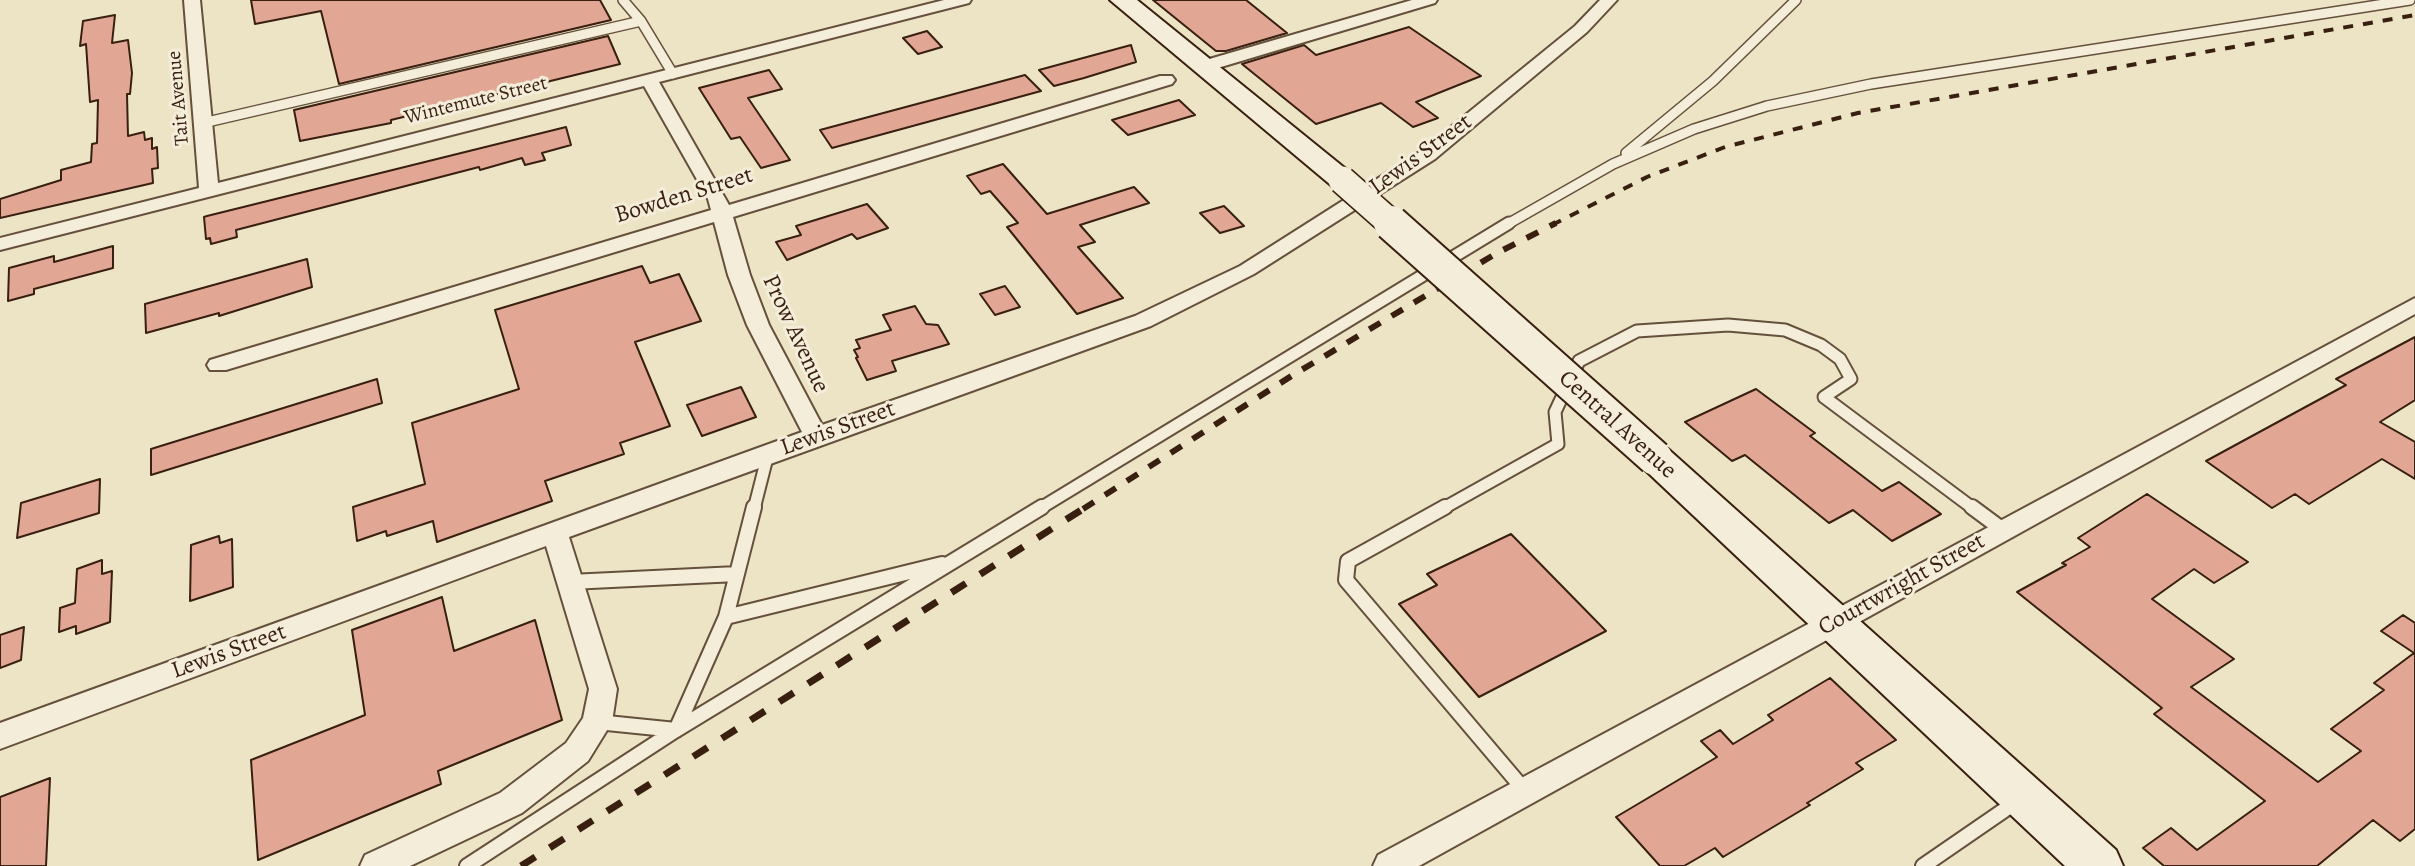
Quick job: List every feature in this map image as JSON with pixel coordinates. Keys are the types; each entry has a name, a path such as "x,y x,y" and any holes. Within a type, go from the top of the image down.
{"main road":[{"name":"Central Avenue","path":"1122,0 1342,180 1655,458 2099,866"}],"street":[{"name":"Tait Avenue","path":"192,0 209,192"},
{"name":"Wintemute Street","path":"0,244 673,74 942,2 963,0"},
{"path":"1205,66 1429,0"},
{"name":"Lewis Street","path":"0,736 816,436 1143,321 1247,270 1428,155 1581,29 1609,0"},
{"name":"Prow Avenue","path":"649,80 712,186 723,211 739,275 758,325 816,436"},
{"name":"Bowden Street","path":"218,365 1166,80"},
{"name":"Courtwright Street","path":"1389,866 2415,305"},
{"path":"376,866 511,803 577,752 597,722 603,689 555,532"}],"lane":[{"path":"623,0 641,21 673,74"},
{"path":"1613,164 1713,81 1796,0"},
{"path":"467,866 676,730 1461,251 1613,164 1694,129 1738,115 1856,87 2410,0"},
{"path":"203,123 641,21"},
{"path":"1526,792 1346,580 1348,561 1558,444 1555,412 1579,361 1637,331 1728,325 1785,330 1821,345 1840,359 1851,379 1824,397 2003,530"},
{"path":"676,730 726,617 768,454"},
{"path":"726,617 953,561"},
{"path":"570,582 737,574"},
{"path":"597,722 676,730"},
{"path":"1923,866 2022,798"}],"building":[{"path":"251,0 600,0 611,20 339,84 321,11 255,24"},
{"path":"1153,0 1246,0 1287,33 1226,51 1216,51"},
{"path":"115,15 112,43 128,40 132,73 130,94 127,94 128,136 144,132 145,140 152,138 152,149 157,147 158,168 152,169 153,183 0,218 0,199 61,180 61,170 91,162 92,144 97,143 98,100 90,102 86,44 80,46 83,21"},
{"path":"1409,27 1481,76 1416,102 1438,118 1413,127 1381,103 1316,124 1242,64 1304,45 1316,55"},
{"path":"927,31 942,47 918,54 903,38"},
{"path":"608,36 620,64 391,120 391,123 300,141 294,110"},
{"path":"1131,45 1136,62 1084,78 1054,86 1039,70"},
{"path":"769,70 782,89 748,98 790,160 761,168 740,137 731,139 699,88"},
{"path":"1025,75 1041,91 832,148 820,130"},
{"path":"1179,100 1195,115 1128,135 1112,120"},
{"path":"566,127 571,145 542,153 545,160 525,165 522,158 480,170 479,167 236,230 237,237 211,244 210,238 206,239 204,217 207,216"},
{"path":"1003,164 1047,214 1134,187 1149,203 1080,225 1095,242 1078,247 1123,298 1077,314 1007,227 1018,223 990,191 981,194 967,176"},
{"path":"867,204 888,228 857,239 852,234 787,260 776,242 801,235 796,226"},
{"path":"1224,206 1244,226 1220,233 1200,213"},
{"path":"113,246 113,268 34,289 34,294 8,301 9,268 54,256 54,262"},
{"path":"307,259 312,287 219,316 219,313 146,333 145,304"},
{"path":"642,266 650,283 679,274 701,321 635,342 670,426 620,443 624,454 545,481 552,501 437,542 433,521 387,536 386,531 357,541 353,507 425,484 412,423 519,389 495,310"},
{"path":"1005,286 1020,307 995,315 980,294"},
{"path":"915,306 926,324 938,325 949,344 892,361 896,371 867,380 856,358 854,350 860,348 856,340 891,330 883,315"},
{"path":"2415,337 2415,400 2380,422 2415,442 2415,479 2382,459 2309,504 2295,494 2272,508 2206,461 2346,385 2336,379"},
{"path":"377,379 382,403 151,475 151,449"},
{"path":"741,387 756,417 702,436 687,405"},
{"path":"1756,389 1815,433 1810,436 1882,491 1899,482 1941,514 1892,541 1853,510 1829,523 1745,455 1732,461 1685,422"},
{"path":"100,479 99,513 17,538 21,503"},
{"path":"2147,494 2248,562 2214,583 2194,569 2152,599 2234,659 2191,687 2318,782 2361,751 2331,729 2384,690 2374,683 2414,653 2381,631 2403,615 2415,623 2415,829 2400,841 2373,820 2317,866 2164,866 2143,848 2171,828 2197,850 2265,801 2154,714 2162,708 2017,592 2066,565 2062,563 2090,547 2078,538"},
{"path":"1511,534 1606,631 1479,697 1399,604 1437,585 1427,574"},
{"path":"219,536 220,543 232,539 233,587 190,601 191,545"},
{"path":"102,560 102,574 112,571 110,622 76,634 76,626 59,632 60,608 75,603 77,569"},
{"path":"442,597 454,651 535,620 562,720 438,771 441,784 258,860 251,760 365,715 352,630"},
{"path":"24,627 21,660 0,668 0,635"},
{"path":"1830,678 1896,740 1856,763 1863,769 1807,803 1810,805 1723,857 1715,848 1684,866 1660,866 1616,817 1717,757 1701,741 1720,730 1733,744 1773,720 1768,715"},
{"path":"50,778 46,866 0,866 0,797"}],"railway":[{"path":"1552,225 1647,177 1725,147 1858,113 2415,15"},
{"path":"1083,509 1293,375 1497,253 1556,223"},
{"path":"521,866 1086,507"}]}
